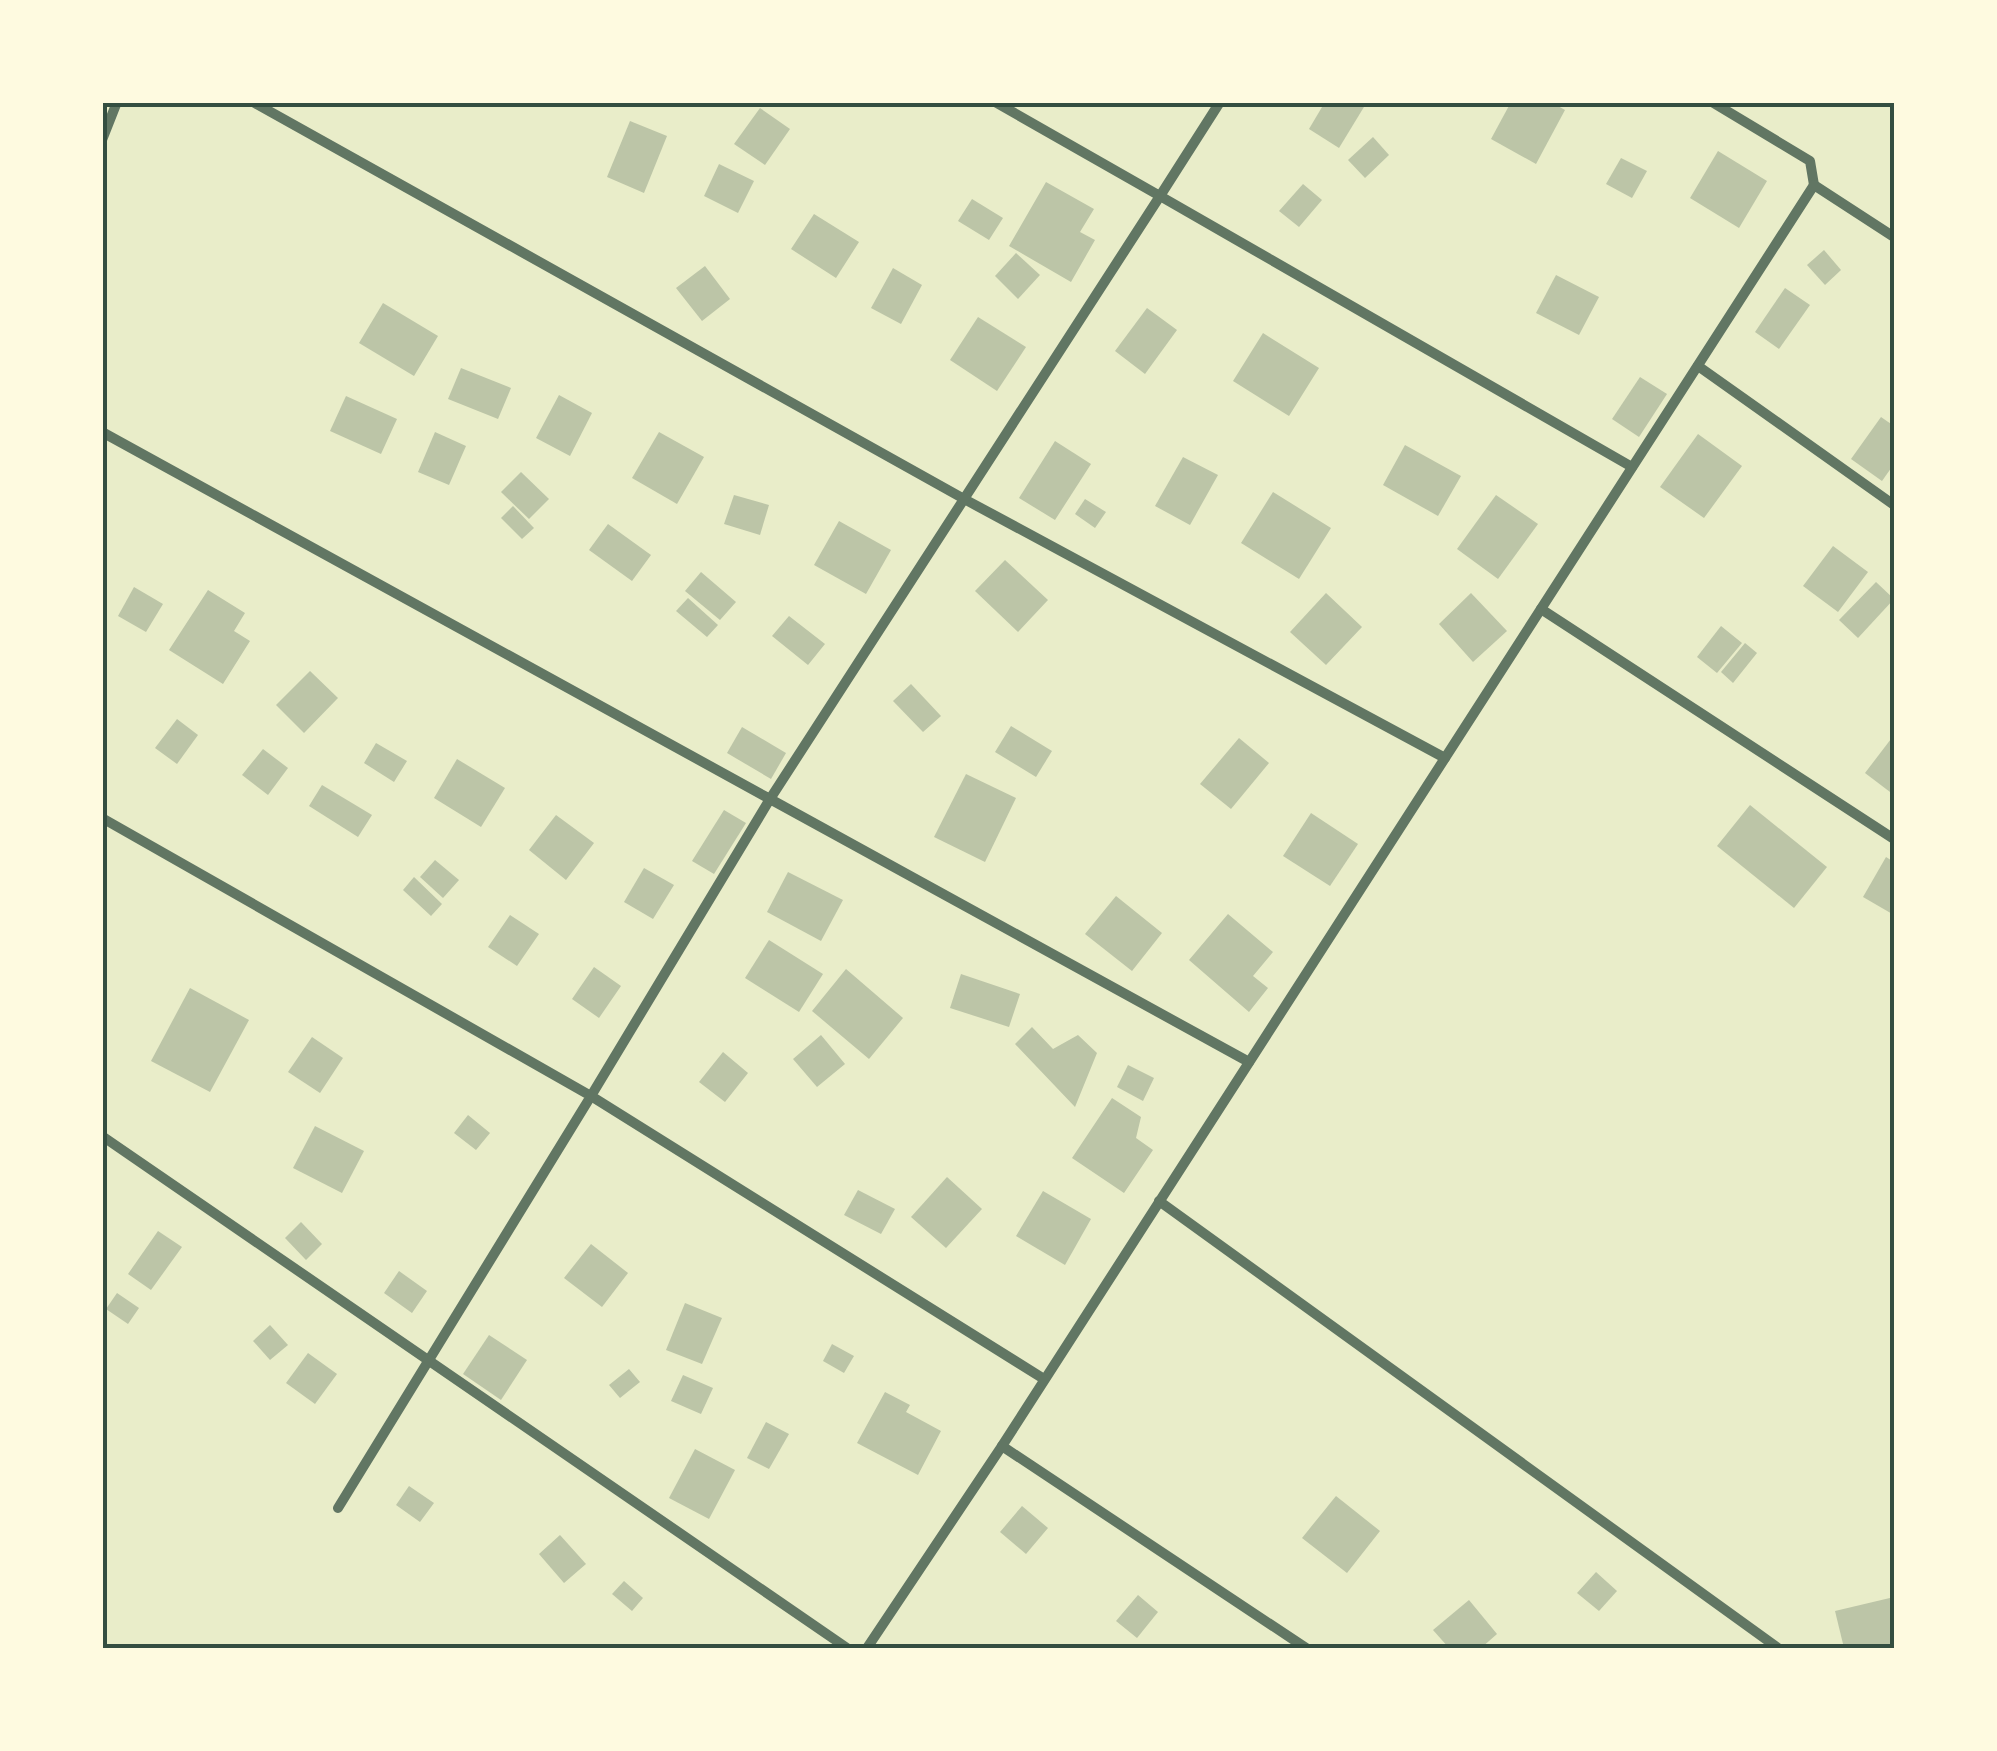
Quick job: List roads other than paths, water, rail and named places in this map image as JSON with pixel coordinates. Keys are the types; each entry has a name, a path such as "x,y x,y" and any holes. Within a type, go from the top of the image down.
{"street":[{"path":"102,140 118,102"},
{"path":"253,102 966,500 1444,758"},
{"path":"995,102 1632,467"},
{"path":"338,1508 770,800 1220,102"},
{"path":"867,1648 1002,1446 1814,185 1810,161 1712,102"},
{"path":"1814,185 1894,237"},
{"path":"1698,366 1894,505"},
{"path":"102,432 1249,1062"},
{"path":"1541,609 1894,838"},
{"path":"102,818 591,1096 1044,1380"},
{"path":"102,1136 847,1648"},
{"path":"1159,1201 1778,1648"},
{"path":"1002,1446 1306,1648"}]}
